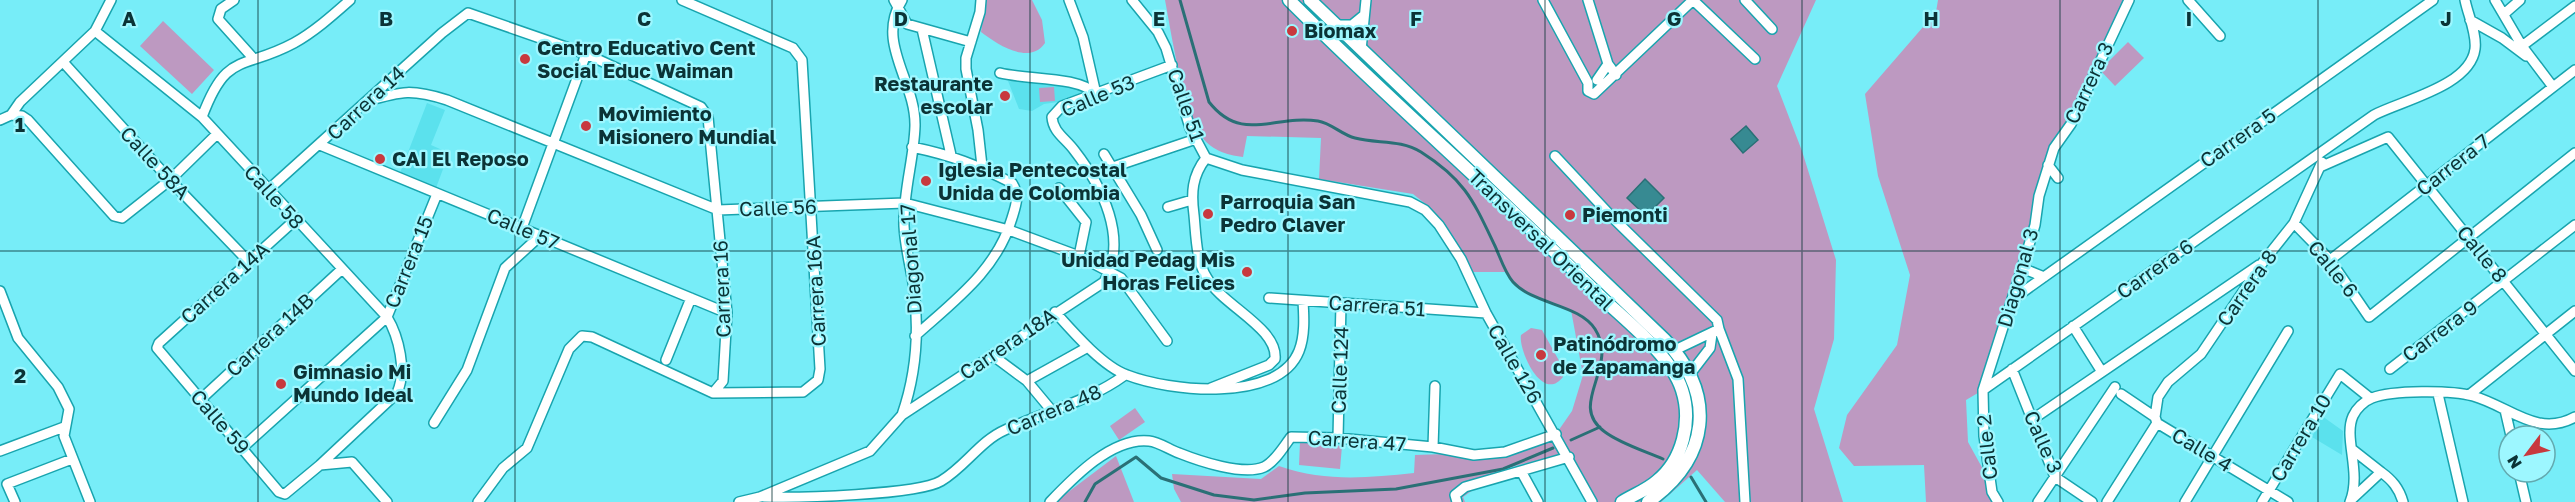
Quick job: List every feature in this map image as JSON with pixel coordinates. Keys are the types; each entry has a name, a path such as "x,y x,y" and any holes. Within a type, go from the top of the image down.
{"main road":[{"name":"Transversal Oriental","path":"1289,0 1355,66 1551,247 1655,350 1676,376 1687,411 1686,426 1679,451 1657,481 1622,502"},
{"name":"Transversal Oriental","path":"1310,0 1675,350 1690,374 1699,401 1698,436 1687,463 1676,478 1648,502"}],"street":[{"path":"0,120 11,114 20,102 95,32 111,0"},
{"path":"214,0 221,9"},
{"path":"234,0 221,9 218,15 219,22 253,58"},
{"path":"202,117 211,94 223,75 237,64 296,42 350,0"},
{"name":"Carrera 16A","path":"682,0 793,48 798,53 804,72 820,369 815,385 803,392 713,393"},
{"path":"981,0 966,69 982,166"},
{"path":"1069,0 1083,37 1096,94"},
{"name":"Calle 51","path":"1132,0 1158,32 1172,65 1196,139 1206,159 1193,179 1192,200 1203,271 1225,300 1267,333 1276,352 1275,359 1269,365 1203,391"},
{"path":"1361,50 1366,0"},
{"path":"1543,0 1595,84"},
{"path":"1588,0 1608,64 1616,75"},
{"path":"1595,84 1616,75 1645,43 1693,0 1755,59"},
{"path":"1745,0 1772,29"},
{"name":"Carrera 3","path":"2048,165 2054,148 2071,124 2129,0"},
{"path":"2188,0 2220,36"},
{"name":"Carrera 5","path":"2013,299 2433,0"},
{"path":"2328,149 2374,115 2443,86 2469,66 2476,48 2464,0"},
{"path":"2495,0 2522,46 2553,87"},
{"path":"2504,14 2520,0"},
{"path":"898,3 908,24 971,42"},
{"name":"Diagonal 17","path":"898,3 891,40 913,106 915,126 904,227 914,291 915,336 911,390 902,415"},
{"path":"2522,46 2575,6"},
{"name":"Carrera 14","path":"268,190 320,146 464,15 477,14 586,54"},
{"path":"1337,25 1352,25 1363,16"},
{"path":"2470,20 2502,38 2535,63"},
{"path":"922,29 951,154"},
{"name":"Calle 58","path":"95,32 202,117 341,270 387,317 392,326 400,362 401,384 397,393 320,465"},
{"path":"522,228 586,54"},
{"name":"Carrera 16","path":"586,54 705,111 718,210 726,313 723,381 713,393"},
{"name":"Calle 58A","path":"64,63 170,180 249,261"},
{"path":"1595,84 1608,64"},
{"name":"Calle 53","path":"1110,271 1115,242 1104,199 1094,178 1074,150 1053,127 1052,117 1056,110 1172,65"},
{"name":"Carrera 7","path":"2330,260 2575,70"},
{"path":"1000,73 1023,78 1079,83 1096,94"},
{"name":"Calle 56","path":"368,101 401,91 423,92 718,210 905,203 1009,230 1079,256 1121,278 1167,341"},
{"path":"11,114 28,120 114,216 122,218 170,180 217,134"},
{"name":"Calle 8","path":"2319,167 2388,137 2575,371"},
{"path":"1113,167 1196,139"},
{"name":"Calle 57","path":"320,146 726,313"},
{"path":"912,147 951,154 982,166 1012,183 1017,190 1018,198 1009,230 987,270 915,336"},
{"name":"Carrera 8","path":"2107,502 2156,420 2158,397 2168,381 2201,354 2263,262 2294,223 2328,149"},
{"name":"Carrera 6","path":"1983,390 2328,149"},
{"path":"2468,237 2575,153"},
{"path":"1104,154 1141,215 1157,250"},
{"path":"1556,156 1611,216 1717,320 1716,332 1710,348 1690,374"},
{"name":"Calle 126","path":"1206,159 1242,170 1410,202 1425,210 1439,225 1461,259 1486,312 1569,457 1592,502"},
{"path":"2048,165 2058,178"},
{"name":"Diagonal 3","path":"1983,390 2022,268 2048,165"},
{"path":"1059,188 1086,222 1079,256"},
{"name":"Carrera 15","path":"242,448 387,317 437,194"},
{"path":"1168,207 1192,200"},
{"name":"Carrera 14A","path":"158,348 159,343 295,220"},
{"name":"Calle 6","path":"2294,223 2330,260 2369,317 2468,237"},
{"name":"Carrera 9","path":"2390,369 2575,225"},
{"path":"435,423 467,370 506,268 540,236"},
{"path":"2033,419 2263,262"},
{"path":"2022,268 2044,277"},
{"name":"Carrera 14B","path":"200,400 341,270"},
{"name":"Carrera 18A","path":"902,415 1055,312 1104,282 1110,271"},
{"path":"0,291 18,338 58,387 69,409 64,436 90,502"},
{"path":"666,360 691,298"},
{"name":"Carrera 51","path":"1269,298 1486,312"},
{"name":"Carrera 48","path":"760,497 795,500 918,489 939,483 1003,431 1101,392 1125,375 1203,391 1254,384 1288,367 1299,352 1302,339 1303,301"},
{"name":"Calle 124","path":"1338,438 1341,303"},
{"path":"2469,395 2575,311"},
{"path":"1055,312 1088,347 1125,375"},
{"path":"2073,326 2102,372"},
{"path":"2185,502 2288,331"},
{"path":"1675,350 1701,336 1716,332"},
{"path":"1716,332 1738,379 1745,502"},
{"path":"478,502 503,468 529,445 569,349 582,336 592,337 713,393"},
{"path":"1028,381 1088,347"},
{"name":"Calle 59","path":"158,348 279,492 285,494 320,465"},
{"path":"992,355 1028,381 1052,411"},
{"name":"Calle 3","path":"2012,369 2055,477 2092,502"},
{"name":"Carrera 10","path":"2262,502 2340,374 2370,398"},
{"path":"1433,447 1435,386"},
{"name":"Calle 2","path":"1983,390 1984,436 1992,492 1998,502"},
{"name":"Calle 4","path":"2055,477 2118,390 2156,420 2212,457 2288,502"},
{"path":"2351,500 2356,477 2349,430 2352,417 2358,408 2370,398 2385,394 2469,395 2532,424 2574,420"},
{"path":"2438,394 2463,502"},
{"path":"2505,410 2508,424"},
{"name":"Carrera 48","path":"739,502 760,497 870,452 902,415"},
{"path":"0,452 64,427"},
{"name":"Carrera 47","path":"1050,502 1092,461 1108,452 1150,441 1209,463 1251,469 1263,468 1270,463 1291,437 1338,438 1433,447 1474,455 1505,452 1556,434"},
{"path":"2353,450 2392,481 2400,492 2403,502"},
{"path":"1457,502 1455,495 1465,487 1569,457"},
{"path":"15,502 8,484 72,459"},
{"path":"320,465 352,462 387,502"},
{"path":"1521,471 1538,502"},
{"path":"2351,500 2381,472"},
{"path":"2038,502 2055,477"},
{"path":"2522,484 2526,502"}],"shaded area":[{"path":"986,0 1032,0 1042,20 1045,43 1038,50 1022,53 1004,47 981,32"},
{"path":"1165,0 1816,0 1777,86 1802,151 1836,260 1834,339 1814,409 1843,502 1725,502 1697,470 1661,502 1592,502 1566,453 1503,469 1463,497 1465,502 1181,502 1174,489 1172,474 1261,479 1279,466 1329,477 1379,476 1414,473 1415,455 1505,452 1556,434 1572,411 1583,375 1571,310 1544,301 1527,292 1512,280 1507,272 1470,272 1428,206 1413,194 1319,179 1321,138 1247,136 1243,157 1225,153 1204,140 1188,107 1178,70"},
{"path":"1938,0 2132,0 2054,148 1983,390 1966,400 1968,442 2001,502 1926,502 1924,465 1854,466 1839,448 1847,415 1897,345 1910,275 1878,176 1865,94 1936,12"},
{"path":"163,21 214,70 192,94 140,46"},
{"path":"2128,42 2144,58 2115,86 2100,70"},
{"path":"1008,81 1079,86 1086,92 1058,102 1044,104 1032,111 1019,109"},
{"path":"1054,87 1055,101 1040,102 1039,88"},
{"path":"427,103 445,110 431,145 449,153 436,188 400,173"},
{"path":"1746,126 1758,140 1743,153 1731,139"},
{"path":"1645,179 1664,198 1646,216 1627,198"},
{"name":"Patinódromo de Zapamanga","path":"1531,328 1542,330 1562,366 1563,377 1555,384 1547,384 1540,379 1527,362 1521,335"},
{"path":"1135,408 1145,422 1119,440 1110,426"},
{"path":"2322,416 2343,431 2342,455 2312,437"},
{"path":"1300,442 1342,446 1340,469 1299,465"},
{"path":"1116,456 1134,502 1055,502"}],"waterway":[{"path":"1180,0 1209,102 1221,115 1234,122 1247,125 1302,120 1323,122 1355,138 1397,143 1413,148 1448,172 1474,203 1505,270 1513,282 1532,296 1578,314 1595,329 1601,343 1602,358 1591,397 1594,421 1618,440 1663,459"},
{"path":"1571,440 1600,427"},
{"path":"1085,502 1095,484 1136,457 1161,478 1214,495 1254,500 1305,493 1396,489 1503,469 1553,448"},
{"path":"1691,477 1706,502"}],"place":[{"name":"Biomax","path":"1292,31"},
{"name":"Centro Educativo Cent Social Educ Waiman","path":"525,59"},
{"name":"Restaurante escolar","path":"1005,96"},
{"name":"Movimiento Misionero Mundial","path":"586,126"},
{"name":"CAI El Reposo","path":"380,159"},
{"name":"Iglesia Pentecostal Unida de Colombia","path":"926,181"},
{"name":"Parroquia San Pedro Claver","path":"1208,214"},
{"name":"Piemonti","path":"1570,215"},
{"name":"Unidad Pedag Mis Horas Felices","path":"1247,272"},
{"name":"Patinódromo de Zapamanga","path":"1541,355"},
{"name":"Gimnasio Mi Mundo Ideal","path":"281,384"}]}
